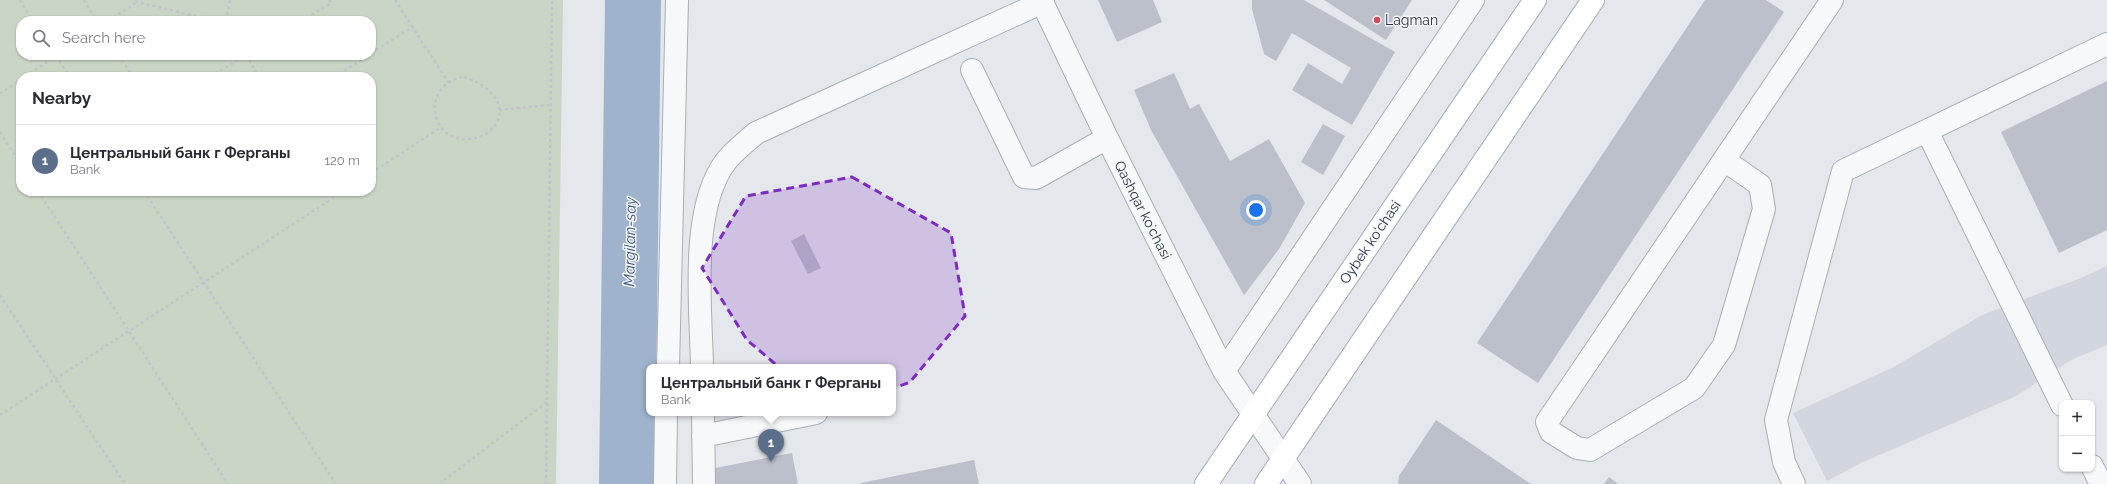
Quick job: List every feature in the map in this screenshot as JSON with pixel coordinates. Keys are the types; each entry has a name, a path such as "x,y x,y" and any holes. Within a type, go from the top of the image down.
{"main road":[{"name":"Oybek ko‘chasi","path":"1206,484 1535,0"},
{"path":"1266,484 1593,0"}],"street":[{"path":"668,364 677,0"},
{"path":"1224,371 1473,0"},
{"path":"1724,160 1760,185 1764,210 1724,345 1694,388 1590,450 1576,448 1551,432 1547,422 1832,0"},
{"path":"702,364 700,245 706,209 714,182 727,160 756,133 1042,1"},
{"name":"Qashqar koʻchasi","path":"1042,1 1107,138 1224,371 1300,484"},
{"path":"1794,484 1784,462 1776,420 1843,171 2107,44"},
{"path":"972,70 1024,176 1036,178 1107,138"},
{"path":"1927,131 2060,400"},
{"path":"665,484 666,416"},
{"path":"703,416 704,484"},
{"path":"703,436 801,416"},
{"path":"2095,472 2101,484"}],"path":[{"path":"20,0 30,16"},
{"path":"84,0 94,16"},
{"path":"227,16 230,0"},
{"path":"310,16 331,3 329,0"},
{"path":"395,0 448,82"},
{"path":"546,484 552,0"},
{"path":"115,16 137,1 197,16"},
{"path":"376,50 412,27"},
{"path":"32,72 49,60"},
{"path":"59,60 67,72"},
{"path":"122,60 130,72"},
{"path":"218,72 238,60"},
{"path":"249,60 256,72"},
{"path":"342,72 361,60"},
{"path":"464,77 473,79 488,88 494,94 499,110 494,128 487,134 478,138 457,139 446,134 440,128 436,119 436,98 440,89 448,82 464,77"},
{"path":"0,94 16,83"},
{"path":"499,110 550,105"},
{"path":"376,170 440,128"},
{"path":"0,132 16,157"},
{"path":"41,196 228,484"},
{"path":"147,196 336,484"},
{"path":"0,415 336,196"},
{"path":"0,295 124,484"},
{"path":"440,484 547,402"}],"highlighted area":[{"path":"852,177 951,233 965,316 910,382 832,412 747,340 702,268 746,196"}],"shaded area":[{"path":"2107,266 2107,345 2071,360 2016,396 1861,463 1827,481 1793,413 1894,367 1982,315 2081,278"}],"green space":[{"path":"0,0 563,0 556,484 0,484"}],"building":[{"path":"1098,0 1153,0 1162,22 1117,42"},
{"path":"1252,0 1304,0 1395,52 1352,125 1292,90 1308,63 1342,84 1351,68 1292,33 1276,61 1264,54 1252,9"},
{"name":"Lagman","path":"1324,0 1412,0 1386,40"},
{"path":"1705,0 1766,0 1784,12 1538,383 1477,343"},
{"path":"1174,73 1190,109 1199,104 1230,161 1269,139 1305,203 1279,249 1244,295 1151,130 1134,90"},
{"path":"2107,81 2107,230 2059,253 2001,132"},
{"path":"1323,124 1345,136 1323,175 1301,162"},
{"path":"804,234 821,268 808,274 791,241"},
{"path":"1436,420 1531,484 1398,484 1399,476"},
{"path":"792,453 798,484 708,484 705,470"},
{"path":"974,460 979,484 861,484 861,483"},
{"path":"1609,477 1618,484 1604,484"}],"waterway":[{"name":"Margilan-say","path":"627,484 633,0"}],"place":[{"name":"Lagman","path":"1377,20"},
{"name":"Центральный банк г Ферганы","path":"771,462"}]}
